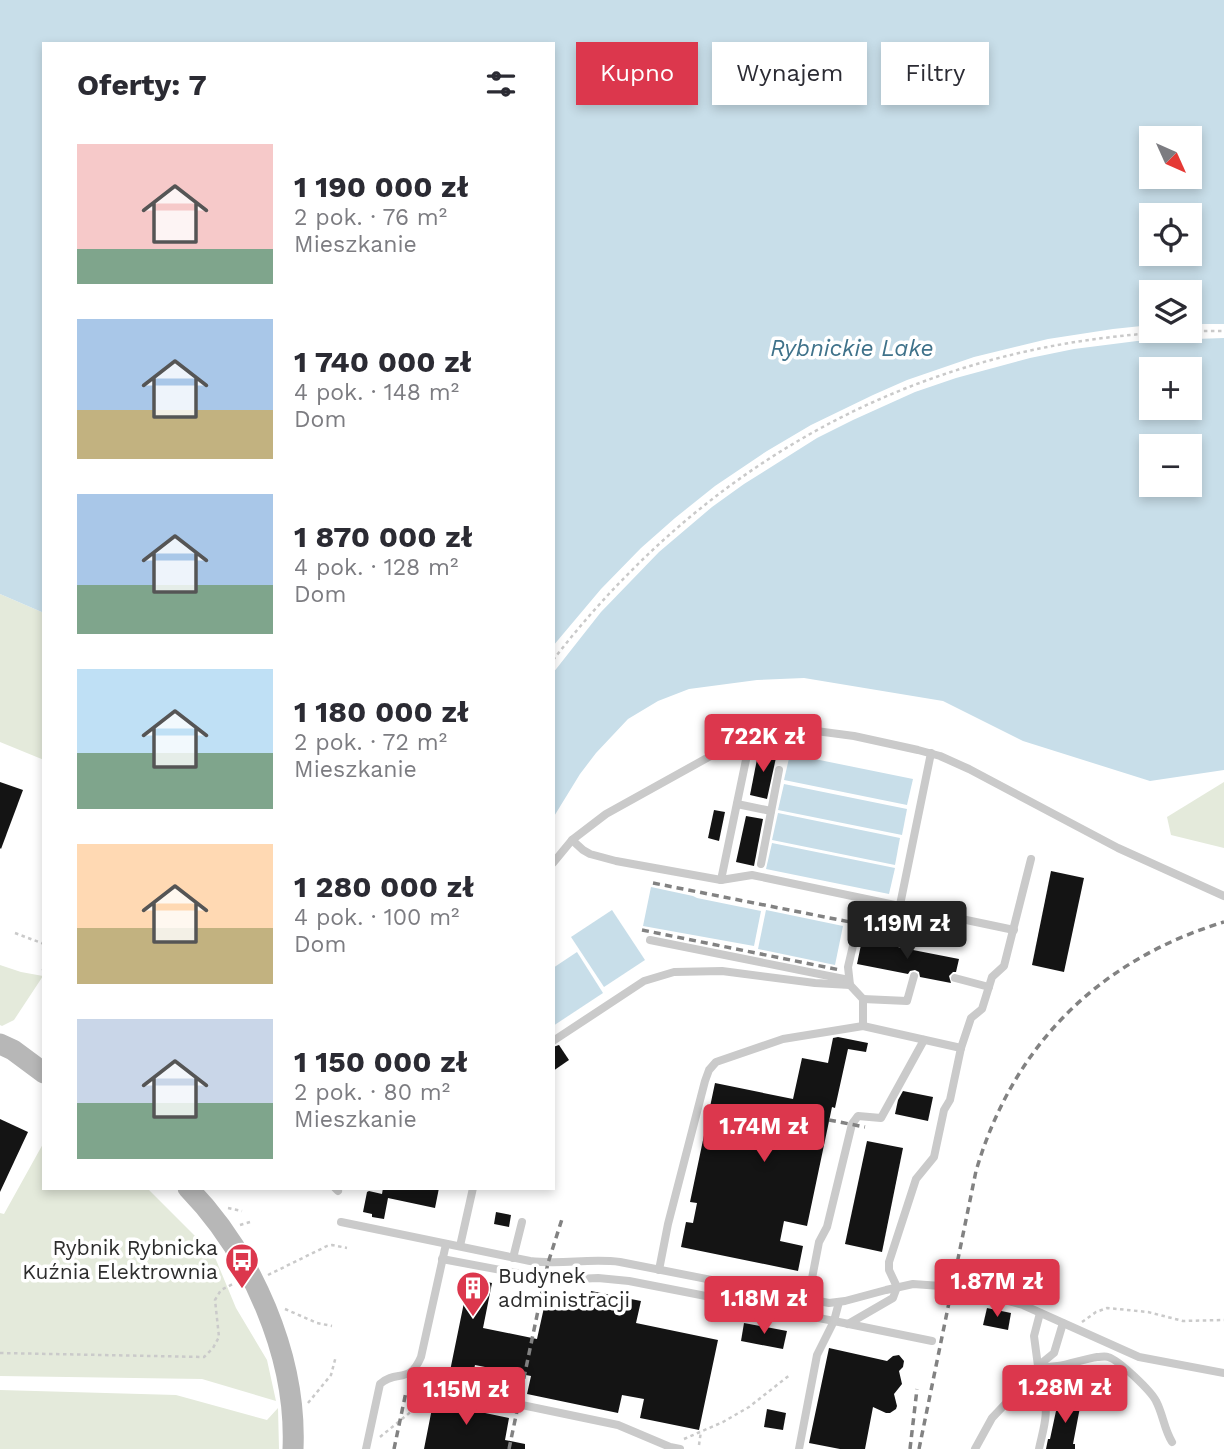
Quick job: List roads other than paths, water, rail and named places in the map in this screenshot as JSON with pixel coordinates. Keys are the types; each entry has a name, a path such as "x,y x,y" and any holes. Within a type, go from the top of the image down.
{"street":[{"path":"0,1044 13,1050 42,1072"},
{"path":"190,1190 259,1275 285,1370 293,1415 293,1449"}],"lane":[{"path":"555,861 572,841 606,814 715,753 741,741 772,732 801,729 854,736 931,753 969,769 1118,848 1224,896"},
{"path":"900,905 931,753"},
{"path":"721,880 747,755"},
{"path":"761,864 779,770"},
{"path":"737,804 771,811"},
{"path":"572,841 598,857 721,880 752,875 1014,930"},
{"path":"848,1324 892,1298 897,1287 889,1270 889,1262 916,1179 934,1157 944,1110 950,1100 961,1048 971,1018 982,1009 992,977 1004,966 1031,859"},
{"path":"863,1026 863,999 850,983 848,967 864,899"},
{"path":"650,940 850,983"},
{"path":"555,1040 644,981 674,972 722,971 815,983 850,983"},
{"path":"863,999 907,1000 914,976"},
{"path":"955,978 989,987"},
{"path":"659,1270 668,1224 705,1081 716,1062 783,1039 863,1026 961,1048"},
{"path":"807,1299 819,1242 827,1227 852,1124 858,1116 881,1118 924,1040"},
{"path":"473,1190 462,1247 474,1265"},
{"path":"341,1222 513,1258 554,1264 609,1260 829,1303 897,1287 920,1284 941,1286 1010,1301 1139,1357 1224,1373"},
{"path":"513,1258 522,1222"},
{"path":"370,1446 380,1384 388,1378 405,1376 412,1372 419,1362 446,1244"},
{"path":"442,1259 554,1280 598,1278 629,1281 932,1341"},
{"path":"799,1449 817,1355 834,1321 839,1302"},
{"path":"1038,1366 1034,1336 1040,1313"},
{"path":"975,1449 992,1418 1038,1366 1054,1353 1063,1323"},
{"path":"1108,1357 1115,1347"},
{"path":"1038,1366 1041,1368 1108,1357 1128,1371 1151,1393 1172,1442"},
{"path":"412,1372 423,1383 437,1388 618,1425 670,1447 679,1445"},
{"path":"1027,1381 1040,1392 1045,1405 1039,1449"}],"water":[{"name":"Rybnickie Lake","path":"0,0 1224,0 1224,770 1150,781 1023,741 943,701 804,678 757,680 689,689 658,701 628,719 596,753 555,815 555,42 42,42 42,612 0,594"},
{"path":"790,754 913,779 907,805 784,780"},
{"path":"784,784 907,809 902,835 778,810"},
{"path":"778,813 900,838 895,865 772,840"},
{"path":"772,843 895,868 889,894 766,869"},
{"path":"651,887 761,911 754,946 643,926"},
{"path":"612,910 645,960 604,987 571,937"},
{"path":"766,910 843,926 835,965 758,949"},
{"path":"577,952 603,993 555,1025 555,967"}],"railway":[{"path":"653,883 850,922"},
{"path":"919,1449 976,1171 992,1126 1013,1084 1038,1047 1067,1014 1100,984 1138,959 1179,938 1224,922"},
{"path":"642,930 840,970"},
{"path":"829,1120 865,1127"},
{"path":"509,1449 548,1263 562,1219"},
{"path":"910,1449 917,1389"},
{"path":"394,1449 406,1392"}],"place":[{"name":"Rybnik Rybnicka Kuźnia Elektrownia","path":"242,1290"},
{"name":"Budynek administracji","path":"473,1318"}]}
